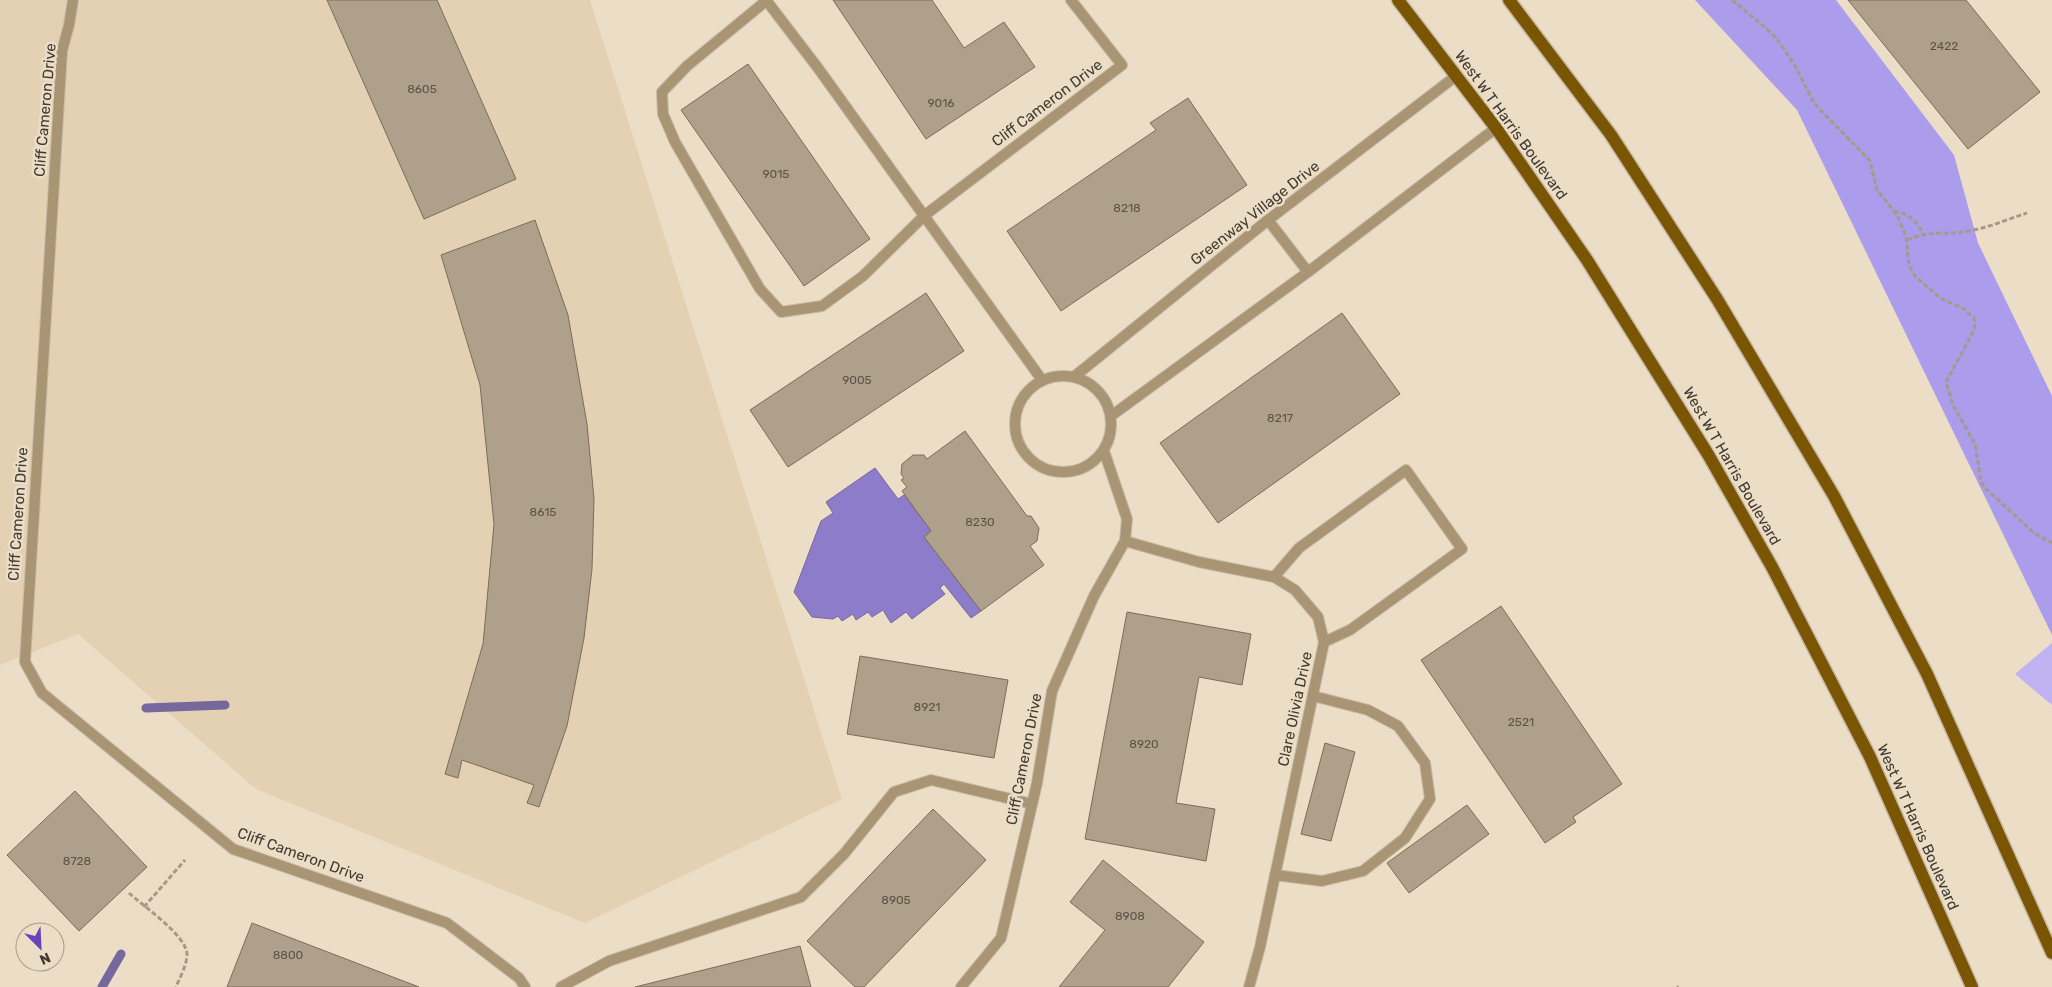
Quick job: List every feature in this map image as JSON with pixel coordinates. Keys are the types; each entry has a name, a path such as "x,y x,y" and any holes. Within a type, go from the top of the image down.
{"main road":[{"name":"West W T Harris Boulevard","path":"1398,0 1496,128 1587,260 1710,456 1772,567 1870,757 1972,987"},
{"path":"1509,0 1611,136 1717,299 1834,496 1927,674 2052,953"}],"street":[{"name":"Cliff Cameron Drive","path":"72,0 69,26 62,51 25,662 42,693 233,849 447,924 519,978 525,987"},
{"path":"925,215 864,276 822,306 781,312 760,289 675,142 663,114 662,92 687,66 766,0 925,215 1042,380"},
{"name":"Cliff Cameron Drive","path":"925,215 1122,65 1071,0"},
{"name":"Greenway Village Drive","path":"1075,376 1268,220 1456,76"},
{"path":"1111,416 1308,272 1496,128"},
{"path":"1268,220 1308,272"},
{"path":"1058,375 1075,376 1092,384 1105,398 1111,416 1110,436 1104,451 1092,463 1078,470 1062,472 1046,469 1031,461 1021,449 1015,434 1015,417 1019,402 1029,389 1042,380 1058,375"},
{"name":"Cliff Cameron Drive","path":"961,987 1001,938 1038,784 1052,691 1094,596 1125,541 1127,518 1104,451"},
{"path":"1274,577 1299,548 1406,470 1462,549 1350,630 1324,642"},
{"name":"Clare Olivia Drive","path":"1125,541 1199,562 1274,577 1295,590 1318,617 1324,642 1260,947 1249,987"},
{"path":"1275,875 1322,881 1363,871 1405,838 1430,799 1425,763 1398,726 1368,710 1313,696"},
{"path":"561,987 609,960 801,897 844,854 894,792 931,780 1032,804"}],"path":[{"path":"1732,0 1766,28 1786,51 1809,96 1819,109 1870,161 1877,190 1900,221 1907,240 1909,266 1915,276 1940,298 1968,312 1975,322 1967,345 1946,382 1953,405 1975,444 1983,485 2034,533 2052,543"},
{"path":"1894,212 1909,216 1918,224 1923,233"},
{"path":"1907,240 1923,233 1954,234 1968,232 2027,212"},
{"path":"144,907 185,860"},
{"path":"129,893 172,931 184,945 187,953 185,964 176,987"}],"shaded area":[{"path":"0,0 590,0 842,799 585,923 256,789 78,634 0,665"},
{"path":"1695,0 1836,0 1954,155 1978,243 2052,396 2052,635 1797,110"},
{"path":"875,468 898,499 904,495 931,531 924,537 981,611 971,618 944,584 940,588 945,594 912,619 906,612 891,623 883,610 872,617 868,612 856,620 853,614 842,621 838,616 833,619 812,617 794,592 821,521 833,513 826,502"},
{"path":"2052,643 2052,705 2015,674"}],"building":[{"path":"327,0 437,0 516,179 424,219"},
{"path":"833,0 932,0 964,48 1004,22 1035,67 926,139"},
{"path":"1848,0 1966,0 2040,92 1968,149"},
{"path":"748,64 870,239 804,286 681,110"},
{"path":"1188,98 1247,185 1061,311 1007,231 1156,130 1150,123"},
{"path":"535,220 568,315 587,424 594,499 592,569 584,638 567,726 539,807 527,803 534,785 462,760 458,778 445,774 483,644 494,524 480,385 441,255"},
{"path":"926,293 964,351 788,467 750,410"},
{"path":"1342,313 1400,394 1218,523 1160,443"},
{"path":"965,431 1027,516 1031,516 1039,528 1037,541 1030,546 1044,565 981,611 924,537 931,531 902,491 907,487 901,480 904,478 901,474 902,464 913,455 924,455 927,459"},
{"path":"1501,606 1622,784 1573,817 1576,822 1545,843 1421,660"},
{"path":"1127,612 1251,634 1242,685 1199,677 1176,803 1215,809 1206,861 1085,839"},
{"path":"860,656 1008,680 994,758 847,734"},
{"path":"1325,743 1355,752 1331,841 1301,834"},
{"path":"75,791 147,867 79,931 7,855"},
{"path":"1467,805 1489,834 1409,893 1387,863"},
{"path":"933,809 986,860 864,987 855,987 807,941"},
{"path":"1103,860 1204,942 1168,987 1059,987 1105,930 1070,902"},
{"path":"252,923 419,987 227,987"},
{"path":"800,946 811,987 635,987"}],"waterway":[{"path":"146,708 225,705"},
{"path":"102,987 121,954"}]}
